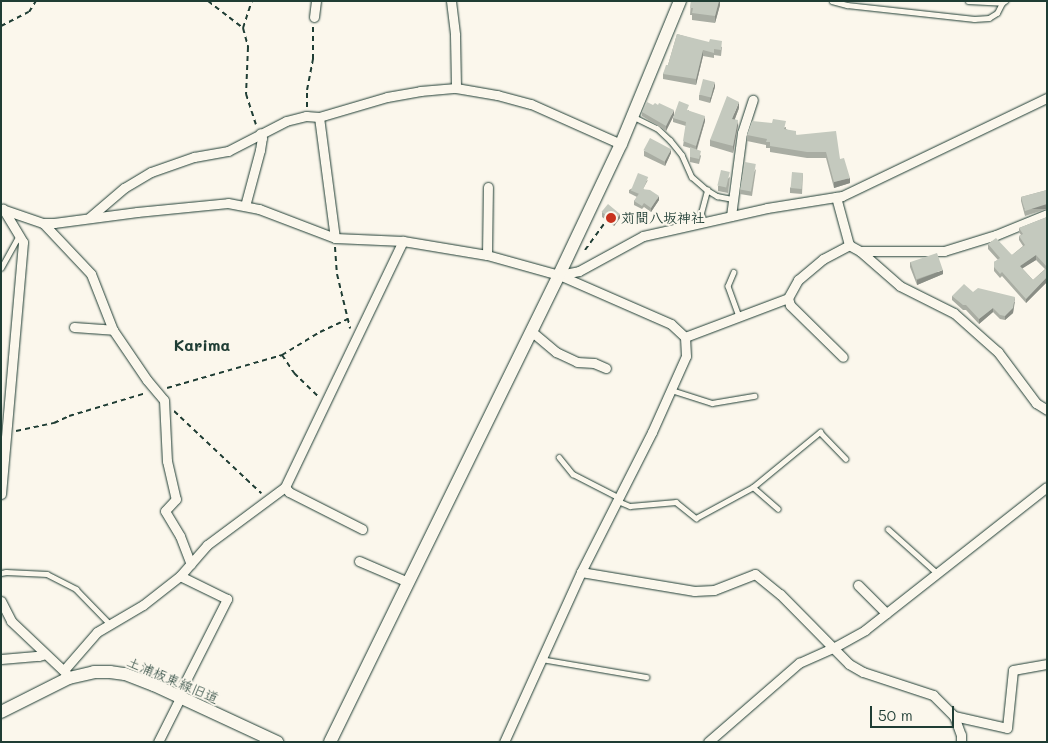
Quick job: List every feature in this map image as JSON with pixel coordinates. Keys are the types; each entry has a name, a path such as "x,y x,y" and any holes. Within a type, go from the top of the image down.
{"street":[{"path":"314,17 316,1"},
{"path":"450,1 455,35 456,88"},
{"path":"330,742 559,275 621,144 680,1"},
{"path":"90,217 124,188 152,172 194,157 228,151 286,121 306,116 318,117 387,97 456,88 497,95 531,104 621,144"},
{"path":"559,275 579,271 643,236 731,216 836,197 1041,103 1047,98"},
{"path":"731,216 742,133 753,100"},
{"path":"318,117 334,238"},
{"path":"245,206 260,150 262,138 260,133"},
{"path":"487,255 488,187"},
{"path":"836,197 849,245 860,251 900,286 954,313 998,352 1036,403 1047,410"},
{"path":"43,223 228,203 245,206 259,209 334,238 403,241 487,255 559,275 671,324 685,337 686,356 671,390 652,432 581,572 504,742"},
{"path":"2,208 43,223 91,274 113,330 156,392 164,400 167,461 176,499 165,511 180,536 192,564"},
{"path":"1,494 4,433 23,242 2,208"},
{"path":"860,251 944,251 996,235 1047,214"},
{"path":"1,601 11,621 67,674 97,632 143,605 180,576 207,545 285,487 403,241"},
{"path":"685,337 788,298 798,280 823,259 849,245"},
{"path":"788,298 790,305 843,357"},
{"path":"74,327 113,330"},
{"path":"531,331 556,352 578,362 594,363 606,368"},
{"path":"285,487 289,492 362,529"},
{"path":"708,742 800,663 833,648 865,630 1047,487"},
{"path":"359,561 408,582"},
{"path":"581,572 694,591 714,590 755,574 780,594 849,664 863,672 933,695 954,716 961,735 961,742"},
{"path":"158,742 227,599 180,576"},
{"path":"858,585 886,613"},
{"path":"1,659 45,654"},
{"path":"954,716 1007,728 1013,670 1047,664"},
{"name":"土浦板東線旧道","path":"1,712 67,674 94,672 125,674 276,742"}],"lane":[{"path":"832,1 847,5 974,19 989,18 996,13 1003,2"},
{"path":"970,1 1003,2"},
{"path":"633,116 657,128 670,140 682,155 692,178 717,196 733,199"},
{"path":"703,222 702,213 707,190"},
{"path":"1,268 20,235"},
{"path":"734,272 728,286 739,317"},
{"path":"671,390 712,403 754,396"},
{"path":"560,457 572,474 630,506 676,502 696,518 753,487 820,432 846,459"},
{"path":"753,487 778,509"},
{"path":"888,529 938,573"},
{"path":"1,573 40,573 55,578 76,589 110,624"},
{"path":"541,659 646,677"}],"path":[{"path":"1,26 29,12 36,1"},
{"path":"208,1 243,28"},
{"path":"252,1 243,28 248,47 246,94 251,115 260,133"},
{"path":"306,116 307,90 313,59 314,17"},
{"path":"584,252 604,224"},
{"path":"334,238 337,274 350,329 357,338"},
{"path":"4,433 54,423 126,397 156,392 282,355 320,332 348,319"},
{"path":"282,355 294,373 326,403"},
{"path":"164,400 267,499"}],"building":[{"path":"691,1 719,1 715,16 692,13 693,8 690,8"},
{"path":"677,34 709,42 710,39 722,41 721,50 714,49 714,53 703,50 696,79 663,74 666,65 668,65"},
{"path":"703,79 715,82 711,97 699,95"},
{"path":"727,96 739,102 732,119 738,120 733,146 710,140"},
{"path":"679,101 689,105 687,110 705,116 696,146 683,141 686,122 673,118"},
{"path":"647,102 653,105 655,103 658,105 659,103 674,110 666,126 642,112"},
{"path":"773,119 786,121 784,129 796,131 796,135 836,131 840,159 844,158 850,178 834,182 826,152 807,152 770,146 770,142 766,142 767,139 747,135 752,121 772,123"},
{"path":"650,138 671,149 665,162 643,150"},
{"path":"690,147 701,151 699,159 690,157"},
{"path":"745,162 756,164 751,191 740,190"},
{"path":"721,170 730,172 726,188 717,186"},
{"path":"792,172 803,173 802,189 791,188"},
{"path":"638,173 648,177 641,195 631,191"},
{"path":"642,189 650,190 659,196 651,208 644,203 642,206 634,201"},
{"path":"1047,190 1047,204 1025,211 1021,197"},
{"path":"608,204 620,214 614,222 602,212"},
{"path":"1047,217 1047,267 1036,255 1020,266 1033,280 1047,268 1047,277 1026,299 1002,272 1000,274 994,267 994,262 1000,258 988,244 996,238 1012,255 1025,245 1019,236 1023,234 1019,228"},
{"path":"937,253 943,270 916,279 911,262"},
{"path":"964,284 973,292 978,288 1015,297 1013,308 1005,316 1000,315 993,308 979,319 966,305 963,305 952,296"}],"place":[{"name":"苅間八坂神社","path":"611,218"}],"district":[{"name":"Karima","path":"202,345"}]}
